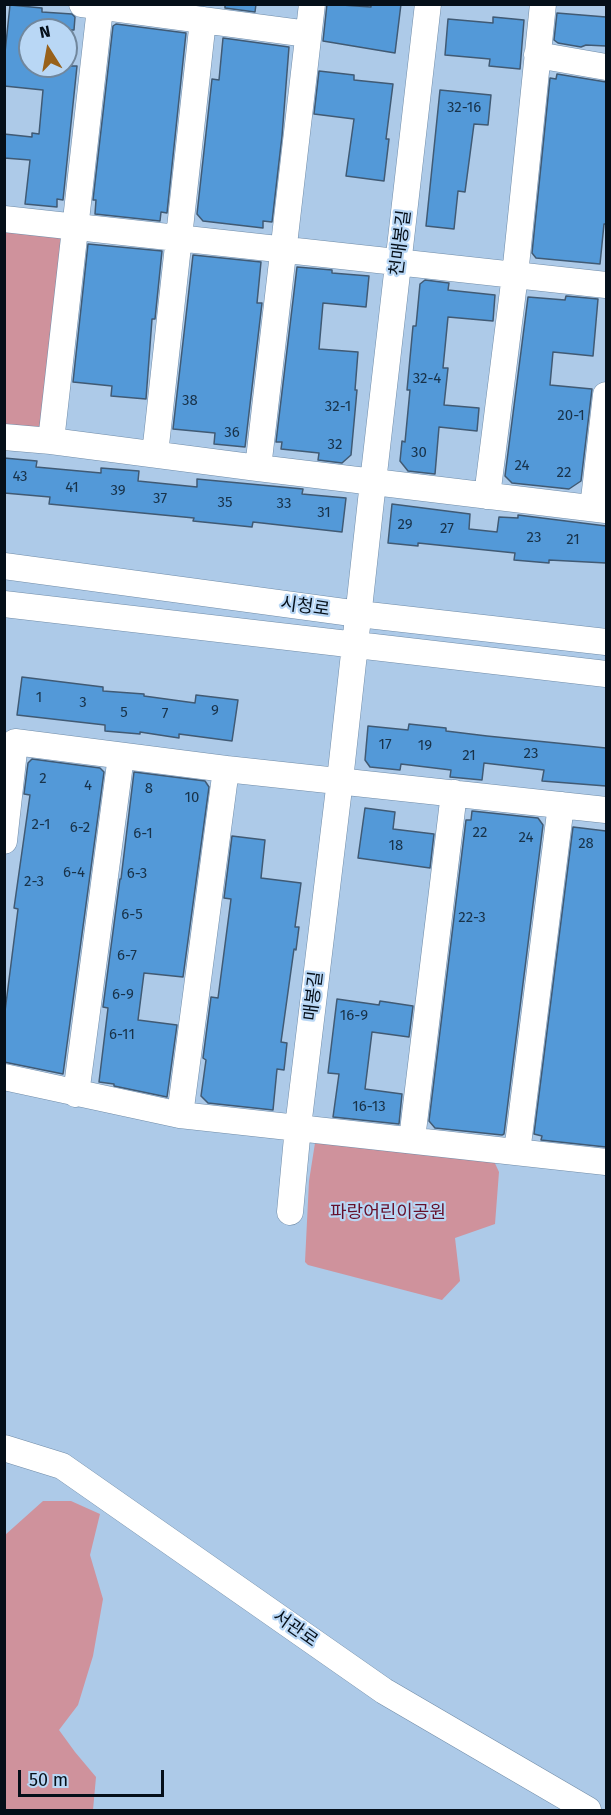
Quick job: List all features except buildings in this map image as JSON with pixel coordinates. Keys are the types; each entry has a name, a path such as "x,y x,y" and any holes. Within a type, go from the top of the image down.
{"street":[{"path":"258,468 312,4"},
{"name":"천매봉길","path":"356,645 428,4"},
{"path":"487,496 515,275 543,4"},
{"path":"51,441 74,227 91,6 308,34"},
{"path":"155,454 203,20"},
{"path":"537,55 606,67"},
{"path":"4,219 606,285"},
{"path":"4,437 600,509 606,394"},
{"name":"시청로","path":"4,566 359,614 606,642"},
{"name":"시청로","path":"4,604 606,674"},
{"name":"매봉길","path":"290,1212 298,1127 356,645"},
{"path":"4,841 15,742 226,769 606,810"},
{"path":"76,1094 121,756"},
{"path":"180,1115 226,769"},
{"path":"412,1139 454,793"},
{"path":"517,1152 561,805"},
{"path":"4,1077 180,1115 606,1162"},
{"name":"서관로","path":"4,1448 62,1466 384,1691 588,1810"}],"green space":[{"path":"5,227 59,234 65,241 44,426 36,432 5,428"},
{"name":"파랑어린이공원","path":"315,1143 493,1159 499,1172 495,1224 455,1238 460,1281 442,1300 308,1265 305,1262 309,1181"},
{"path":"43,1501 71,1501 100,1514 90,1555 103,1599 93,1656 78,1705 59,1730 96,1777 93,1810 5,1810 5,1535"}]}
